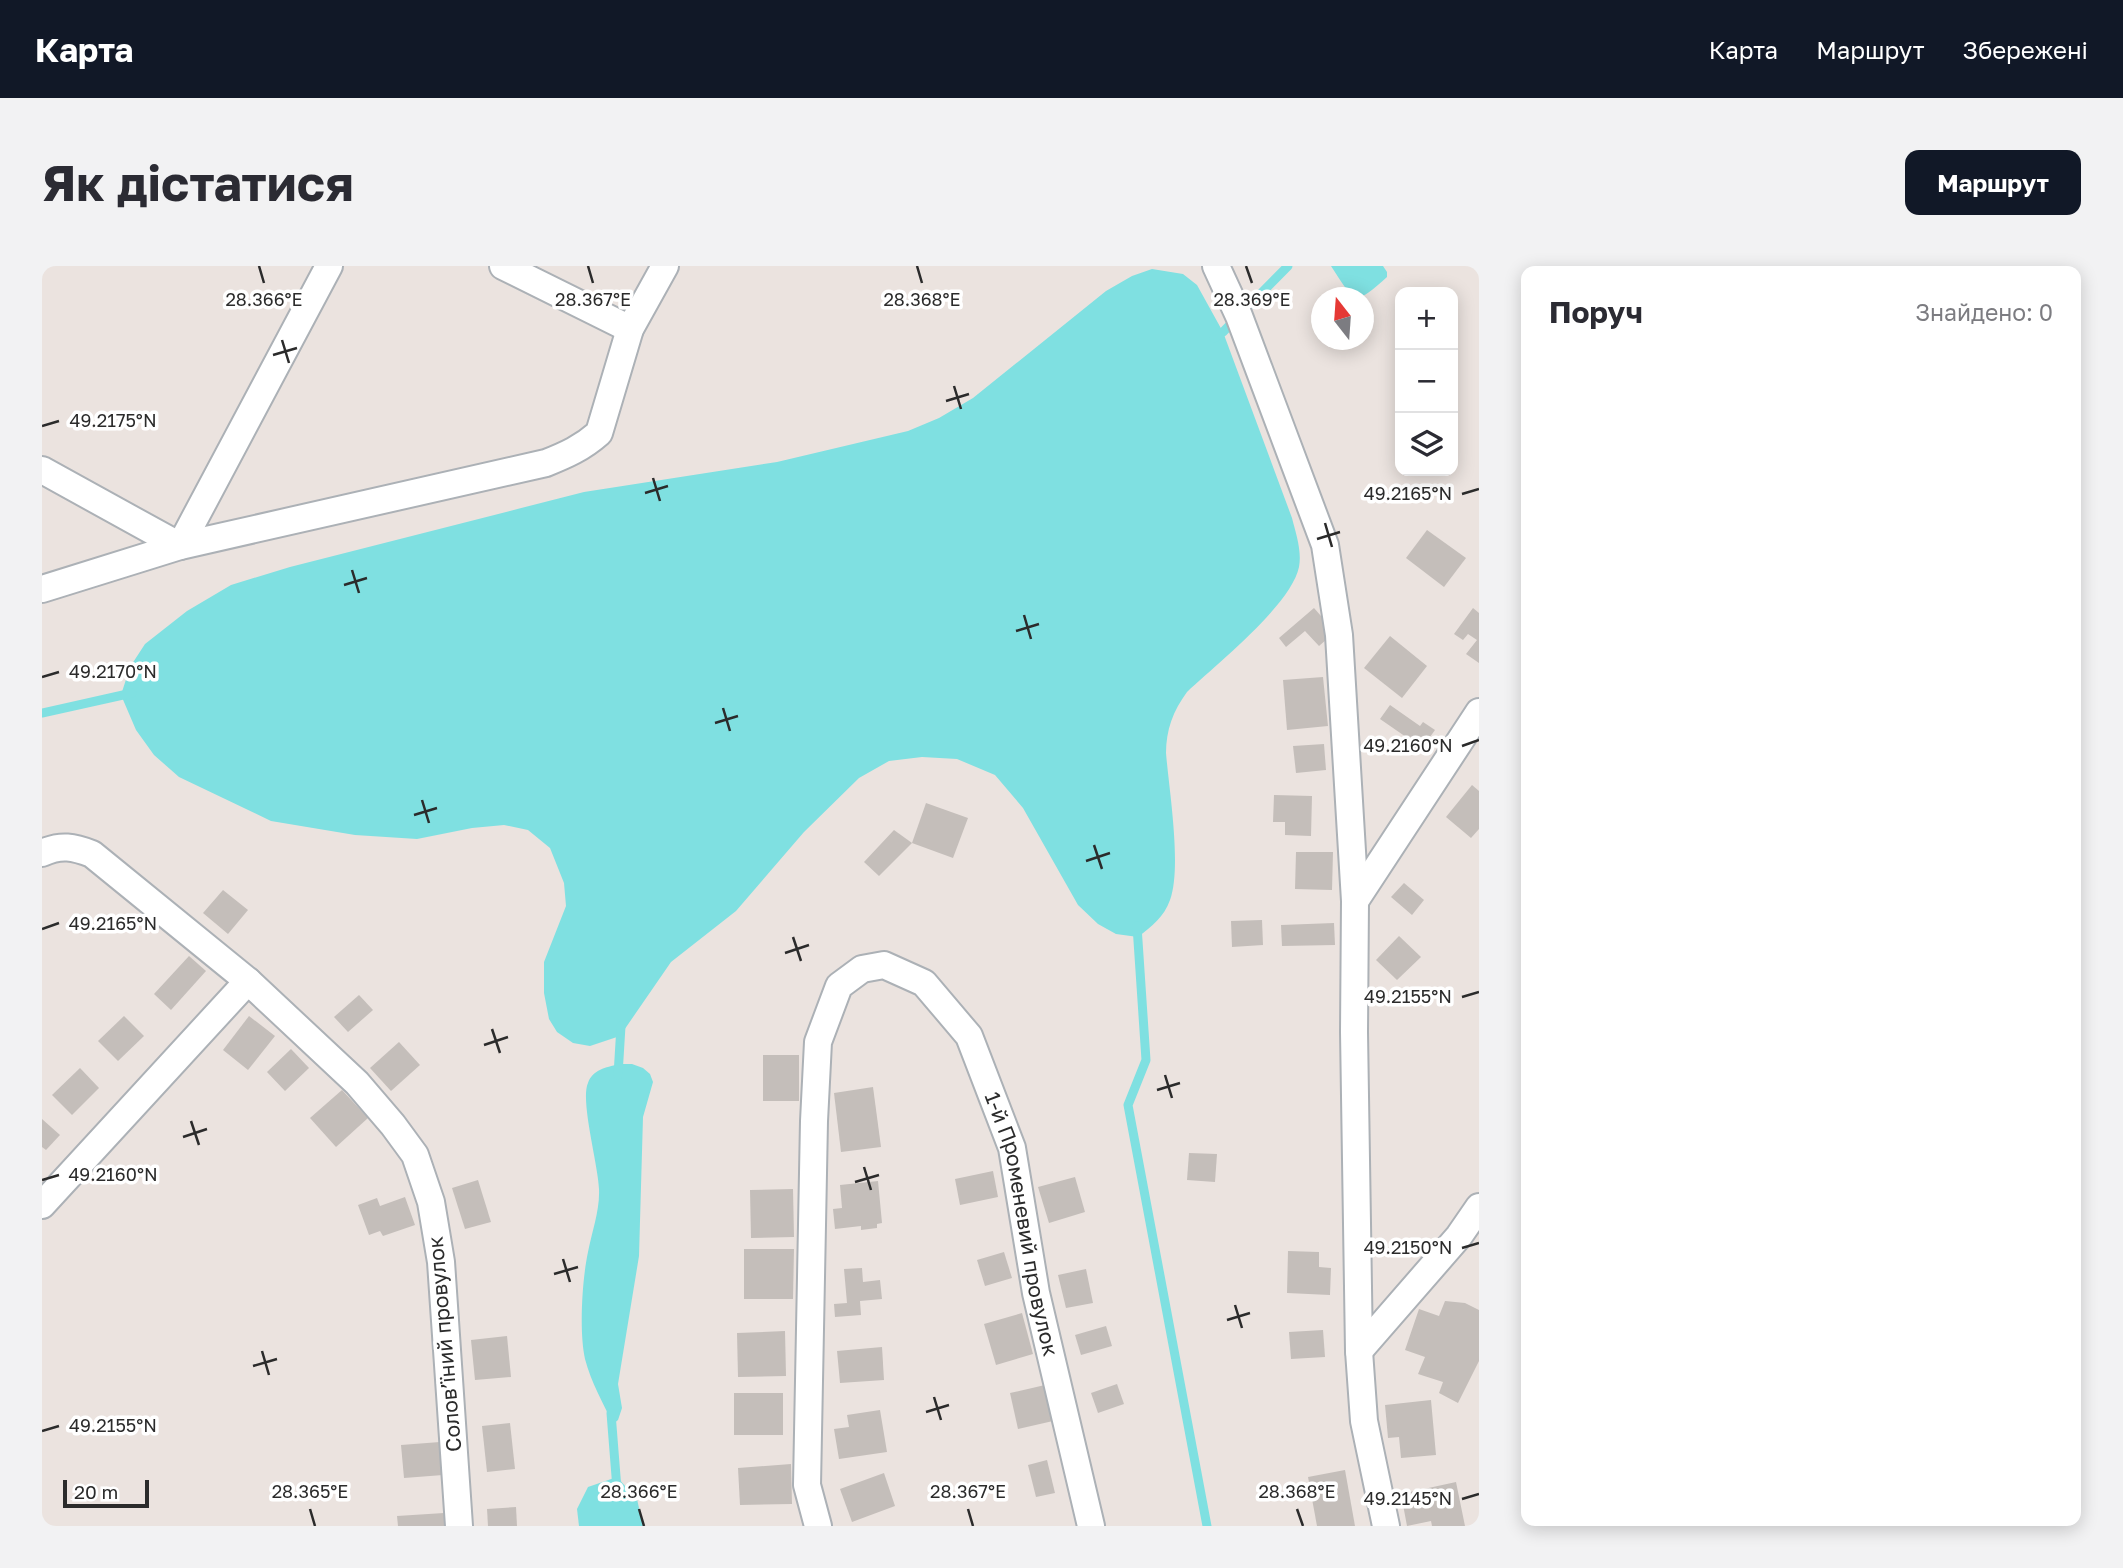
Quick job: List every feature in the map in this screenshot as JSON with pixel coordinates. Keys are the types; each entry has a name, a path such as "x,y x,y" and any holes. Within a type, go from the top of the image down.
{"street":[{"path":"180,546 328,266"},
{"path":"503,266 630,329"},
{"path":"42,589 180,546 545,463 572,453 599,433 630,329 665,266"},
{"path":"1216,266 1239,316 1325,545 1339,635 1355,901 1354,1032 1359,1351 1364,1421 1386,1526"},
{"path":"42,470 180,546"},
{"path":"1355,901 1479,712"},
{"name":"Соловʼїний провулок","path":"42,853 53,848 72,846 92,854 248,981 357,1083 415,1155 431,1202 442,1262 459,1526"},
{"name":"1-й Променевий провулок","path":"818,1526 807,1485 818,1042 839,986 862,969 884,965 924,983 969,1036 1012,1149 1036,1293 1091,1526"},
{"path":"42,1205 248,981"},
{"path":"1359,1351 1459,1236 1479,1207"}],"water":[{"path":"1331,266 1383,266 1387,272 1387,277 1374,287 1345,287"},
{"path":"1152,269 1183,274 1197,285 1223,332 1292,518 1300,561 1293,582 1268,616 1187,692 1174,714 1167,736 1166,753 1175,849 1173,886 1170,900 1161,916 1138,937 1116,934 1098,924 1078,905 1023,808 995,775 957,759 922,757 889,761 859,778 804,832 736,911 671,962 620,1036 590,1046 573,1043 557,1032 549,1019 544,993 544,962 566,906 564,883 550,848 528,830 504,825 472,828 417,839 355,835 271,821 179,777 154,755 136,730 121,695 130,667 145,644 187,611 231,585 290,567 584,492 777,462 908,431 939,418 973,398 1106,291 1132,276"},
{"path":"618,1064 632,1064 643,1068 650,1074 653,1082 643,1117 639,1256 618,1384 622,1408 618,1420 613,1424 585,1359 582,1321 586,1264 599,1197 586,1091 593,1075"},
{"path":"617,1477 637,1499 643,1526 579,1526 577,1509 588,1487"}],"building":[{"path":"1427,530 1466,558 1444,587 1406,558"},
{"path":"1314,608 1335,632 1319,646 1305,631 1286,647 1279,638"},
{"path":"1473,608 1479,613 1479,663 1466,654 1477,640 1468,634 1463,640 1454,634"},
{"path":"1390,636 1427,666 1402,698 1364,668"},
{"path":"1323,677 1328,726 1287,730 1283,680"},
{"path":"1390,705 1420,726 1423,722 1435,730 1422,748 1380,719"},
{"path":"1324,744 1326,770 1296,773 1293,746"},
{"path":"1472,785 1479,791 1479,829 1471,838 1446,817"},
{"path":"1274,795 1312,796 1311,836 1285,835 1285,822 1273,822"},
{"path":"926,803 968,818 953,858 912,843"},
{"path":"894,830 912,843 879,876 864,862"},
{"path":"1296,852 1333,852 1332,890 1295,889"},
{"path":"1404,883 1424,900 1412,915 1391,897"},
{"path":"223,890 248,910 228,934 203,913"},
{"path":"1262,920 1263,945 1232,947 1231,921"},
{"path":"1334,923 1335,945 1282,946 1281,925"},
{"path":"1399,936 1421,957 1397,980 1376,960"},
{"path":"189,956 206,971 171,1010 154,994"},
{"path":"359,995 373,1010 348,1032 334,1017"},
{"path":"124,1016 144,1036 118,1061 98,1041"},
{"path":"249,1016 275,1036 248,1070 223,1050"},
{"path":"399,1042 420,1065 391,1091 370,1068"},
{"path":"291,1049 309,1068 285,1091 267,1072"},
{"path":"763,1055 799,1055 799,1101 763,1101"},
{"path":"80,1068 99,1088 72,1115 52,1095"},
{"path":"873,1087 881,1147 841,1152 834,1093"},
{"path":"342,1090 368,1118 336,1147 310,1118"},
{"path":"42,1119 60,1135 46,1150 42,1147"},
{"path":"1189,1153 1217,1154 1215,1182 1187,1180"},
{"path":"993,1171 998,1197 960,1205 955,1179"},
{"path":"1075,1177 1085,1212 1049,1223 1038,1187"},
{"path":"478,1180 491,1222 465,1229 452,1188"},
{"path":"878,1181 882,1223 877,1224 877,1228 861,1230 861,1226 835,1229 833,1209 842,1208 840,1185"},
{"path":"793,1189 794,1237 751,1238 750,1190"},
{"path":"405,1197 415,1225 383,1236 380,1231 369,1235 358,1205 377,1198 380,1206"},
{"path":"744,1249 794,1249 793,1299 744,1299"},
{"path":"1288,1251 1319,1252 1319,1267 1331,1268 1330,1295 1287,1293"},
{"path":"1004,1252 1012,1278 985,1286 977,1260"},
{"path":"862,1268 863,1282 880,1280 882,1299 860,1301 861,1315 835,1317 834,1304 847,1303 844,1269"},
{"path":"1086,1269 1093,1303 1066,1308 1058,1275"},
{"path":"1445,1301 1465,1303 1479,1310 1479,1361 1458,1403 1439,1393 1443,1382 1418,1374 1425,1357 1405,1350 1419,1309 1439,1316"},
{"path":"1022,1313 1033,1354 996,1365 984,1324"},
{"path":"1106,1326 1112,1346 1081,1355 1075,1335"},
{"path":"1323,1330 1325,1357 1291,1359 1289,1332"},
{"path":"785,1331 786,1376 738,1377 737,1333"},
{"path":"507,1336 511,1377 475,1380 471,1340"},
{"path":"882,1347 884,1380 840,1383 837,1351"},
{"path":"1117,1384 1124,1404 1098,1413 1091,1393"},
{"path":"1045,1385 1053,1421 1018,1429 1010,1393"},
{"path":"734,1393 783,1393 783,1435 734,1435"},
{"path":"1431,1400 1436,1455 1401,1458 1399,1437 1388,1438 1385,1405"},
{"path":"880,1410 887,1452 839,1459 834,1429 849,1427 847,1415"},
{"path":"510,1423 515,1469 487,1472 482,1426"},
{"path":"440,1442 443,1475 404,1478 401,1445"},
{"path":"1047,1460 1055,1493 1036,1497 1028,1465"},
{"path":"791,1464 792,1504 740,1505 738,1468"},
{"path":"1345,1470 1355,1526 1317,1526 1308,1477"},
{"path":"884,1473 895,1506 852,1522 840,1489"},
{"path":"1456,1482 1465,1526 1432,1526 1431,1521 1407,1526 1401,1494"},
{"path":"516,1507 517,1526 488,1526 487,1509"},
{"path":"444,1513 445,1526 398,1526 397,1516"}],"waterway":[{"path":"1214,338 1288,266"},
{"path":"42,713 132,693"},
{"path":"1137,926 1146,1060 1128,1105 1207,1526"},
{"path":"618,1075 621,1026"},
{"path":"611,1413 617,1489"}]}
